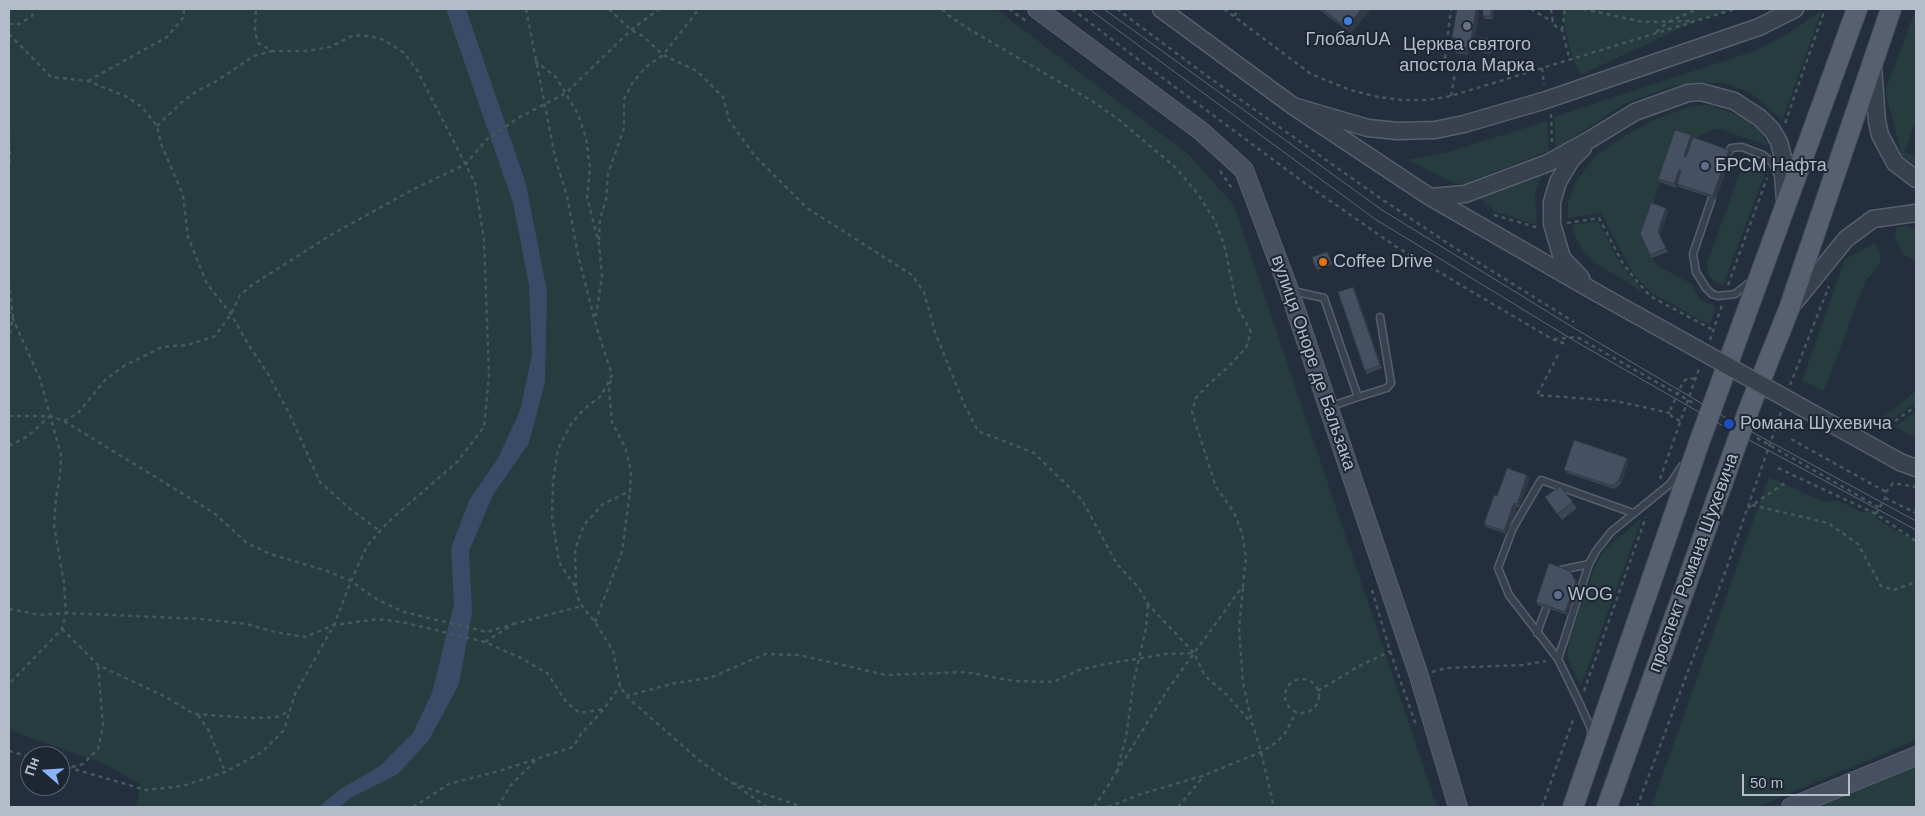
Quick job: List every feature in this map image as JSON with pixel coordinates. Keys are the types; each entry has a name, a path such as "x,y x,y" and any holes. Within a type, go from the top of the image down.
{"main road":[{"name":"вулиця Оноре де Бальзака","path":"1037,9 1201,131 1244,170 1289,290 1419,676 1458,807"},
{"name":"проспект Романа Шухевича","path":"1573,807 1699,443 1857,9"},
{"name":"проспект Романа Шухевича","path":"1609,805 1747,414 1789,309 1891,9"},
{"path":"1791,807 1916,756"}],"street":[{"path":"1161,9 1293,106 1430,197 1597,293 1900,462 1916,468"},
{"path":"1293,106 1368,128 1397,131 1435,130 1464,124 1546,100 1759,27 1795,9"},
{"path":"1872,61 1880,135 1895,163 1916,179"},
{"path":"1430,197 1465,194 1548,163 1592,139 1635,112 1688,93 1701,92 1734,101 1749,109 1772,130 1780,142 1791,188"},
{"path":"1592,139 1571,160 1558,182 1552,202 1552,224 1562,258 1597,293"},
{"path":"1789,309 1846,239 1873,219 1916,213"}],"lane":[{"path":"1729,152 1731,148 1742,148 1763,155 1772,162 1778,175 1780,197 1778,224"},
{"path":"1712,198 1693,254 1694,264 1700,281 1712,294 1725,297 1744,289 1762,270"},
{"path":"1289,290 1324,298 1358,397"},
{"path":"1328,407 1387,388 1391,383 1380,317"},
{"path":"1558,659 1589,564 1596,551 1611,532 1670,484 1699,443"},
{"path":"1591,756 1591,729 1558,659 1509,595 1498,568 1513,528 1541,480 1633,513"},
{"path":"1561,570 1589,564"},
{"path":"1537,633 1546,608"}],"path":[{"path":"9,24 19,24 26,20 32,16 35,9"},
{"path":"88,81 167,37 183,18 184,9"},
{"path":"256,9 255,32 258,43 273,51"},
{"path":"526,9 555,157 567,196 578,254 597,329 612,375 609,391 612,422 625,447 632,471 622,552 595,622"},
{"path":"609,9 631,30 643,36 663,55 697,71 723,97 729,120 754,154 807,208 912,275 924,292 935,332 964,404 978,431 1034,453 1082,500 1117,564 1138,587 1148,604 1194,653 1205,676 1227,695 1253,725"},
{"path":"64,421 78,413 106,379 124,366 162,347 188,345 215,336 231,314 240,295 266,275 339,230 412,190 466,164 486,140 545,102 566,93 631,30 659,9"},
{"path":"595,317 602,276 599,244 600,219 606,200 608,174 624,128 624,99 633,82 646,67 663,55 699,9"},
{"path":"942,9 969,30 1060,82 1118,119 1176,168 1214,219 1224,244 1237,306 1251,332 1246,348 1196,398 1192,412 1216,487 1234,512 1242,533 1246,558 1239,628 1243,684 1274,807"},
{"path":"1009,9 1032,26"},
{"path":"1072,9 1310,187 1395,246 1552,339 1568,345"},
{"path":"1117,9 1207,76 1380,198 1452,246 1574,322"},
{"path":"1224,9 1311,74 1332,84 1378,98 1403,100 1428,100 1451,96 1735,9"},
{"path":"1234,16 1240,9"},
{"path":"1451,9 1444,66 1456,68 1451,96"},
{"path":"1531,9 1554,22"},
{"path":"1551,9 1557,28 1562,30"},
{"path":"1565,9 1562,30 1570,61"},
{"path":"1583,9 1628,20 1696,21"},
{"path":"1654,34 1668,22 1698,9"},
{"path":"1780,142 1825,9"},
{"path":"9,34 51,77 88,81 127,97 142,107 157,126 161,144 182,194 188,237 207,284 231,314 268,374 290,415 320,482 381,531"},
{"path":"71,768 146,790 183,786 225,772 262,752 284,730 295,694 334,625 367,546 457,462 484,427 489,376 484,240 474,183 417,70 403,52 384,40 370,36 354,35 330,47 306,51 273,51 254,56 182,101 157,126"},
{"path":"535,61 556,77 578,114 586,138 590,168 587,197 599,244"},
{"path":"9,135 9,168"},
{"path":"1707,346 1772,162"},
{"path":"1218,169 1237,195"},
{"path":"1566,223 1599,218 1622,262 1650,296 1713,330"},
{"path":"9,282 13,316 9,339"},
{"path":"1788,390 1830,283"},
{"path":"9,310 40,379 60,455 60,476 54,525 64,583 66,613 62,629 9,684"},
{"path":"1558,355 1537,395 1616,401 1670,413 1672,417 1680,421"},
{"path":"1542,807 1702,363"},
{"path":"576,588 559,562 552,517 553,482 558,449 571,424 583,410 601,396 612,375"},
{"path":"1670,413 1683,382 1686,379 1696,379"},
{"path":"1896,421 1916,406"},
{"path":"1637,807 1722,581 1782,408"},
{"path":"9,416 50,416 64,421 214,513 247,542 270,554 327,571 351,581 376,599 404,612 487,632 582,606"},
{"path":"9,446 28,436 50,416"},
{"path":"1791,439 1886,492"},
{"path":"1778,468 1876,514 1916,542"},
{"path":"1748,508 1785,483"},
{"path":"1876,514 1885,498 1886,492 1893,483 1916,487"},
{"path":"630,491 603,504 584,525 575,550 577,596 613,651 620,686 626,696 700,761 767,807"},
{"path":"1885,498 1916,514"},
{"path":"1752,505 1828,523 1858,544 1881,586 1894,590 1916,582"},
{"path":"1370,582 1419,734"},
{"path":"1094,807 1168,690 1243,586"},
{"path":"1116,773 1126,737 1134,680 1141,658 1148,604"},
{"path":"9,609 40,615 66,613 201,619 246,624 274,632 304,637 334,625 378,619 402,622 484,642 521,658 547,673 567,703 580,713 604,709"},
{"path":"484,642 513,624"},
{"path":"62,629 98,665 166,697 194,714 255,718 277,717 290,712"},
{"path":"1318,691 1359,666 1392,651"},
{"path":"626,696 675,683 710,678 765,654 799,655 886,675 965,672 1014,682 1053,682 1079,670 1141,658 1194,653"},
{"path":"1419,676 1446,668 1523,665 1558,659"},
{"path":"71,768 84,764 98,749 103,726 98,665"},
{"path":"1305,680 1311,682 1318,691 1319,696 1316,706 1308,712 1296,712 1288,706 1285,695 1289,685 1305,680"},
{"path":"413,807 450,784 573,748 581,734 604,709 620,686"},
{"path":"1108,807 1138,795 1205,775 1261,752 1277,742 1290,725 1296,712"},
{"path":"198,714 209,731 225,772"},
{"path":"498,807 510,786 538,758"},
{"path":"1178,807 1205,775"},
{"path":"729,781 803,807"}],"green space":[{"path":"9,9 996,9 1188,154 1234,205 1437,807 137,807 140,784 104,764 70,752 70,746 54,746 9,730"},
{"path":"1561,9 1735,9 1696,21 1581,75 1572,58"},
{"path":"1916,9 1916,118 1905,152 1916,157 1916,165 1902,156 1885,91"},
{"path":"1822,10 1782,121 1749,92 1723,83 1699,82 1666,88 1624,104 1556,149 1554,117 1757,50 1786,35"},
{"path":"1710,105 1740,116 1757,128 1769,146 1716,128 1693,139 1660,182 1643,237 1652,258 1658,266 1692,284 1699,299 1716,307 1709,325 1652,293 1634,275 1601,213 1568,218 1568,203 1575,183 1594,157 1626,135 1656,119 1692,106"},
{"path":"1547,121 1549,151 1463,184 1454,183 1408,160 1448,152"},
{"path":"1762,163 1767,168 1723,285 1716,283 1708,274 1707,263 1740,172 1748,164"},
{"path":"1541,176 1535,195 1537,225 1494,211 1480,198"},
{"path":"1598,221 1616,257 1643,292 1598,265 1584,252 1575,237 1572,225"},
{"path":"1907,226 1916,228 1916,261 1902,254 1895,237 1897,227"},
{"path":"1875,243 1880,252 1878,267 1866,280 1824,391 1802,381 1845,259"},
{"path":"1916,391 1916,402 1886,424 1880,419"},
{"path":"1916,411 1916,438 1895,427"},
{"path":"1769,477 1824,502 1836,500 1864,513 1874,509 1878,520 1914,540 1916,551 1916,740 1757,807 1651,807"},
{"path":"1642,518 1581,686 1567,654 1569,640 1594,569 1605,549"},
{"path":"1916,762 1916,807 1813,807"}],"water":[{"path":"446,9 466,9 526,184 547,292 545,382 529,443 493,495 469,551 472,613 459,684 429,740 398,774 352,797 340,807 319,807 342,788 380,766 413,733 432,693 454,604 451,548 470,499 498,458 520,411 532,355 529,285 513,203"}],"building":[{"path":"1322,9 1362,9 1346,27"},
{"name":"Церква святого апостола Марка","path":"1457,9 1476,9 1471,41 1468,40 1466,52 1454,50 1456,38 1452,37"},
{"path":"1483,9 1491,9 1491,16 1483,16"},
{"path":"1478,37 1491,39 1489,50 1476,49"},
{"path":"1675,130 1691,135 1684,156 1686,157 1693,137 1729,150 1713,196 1677,184 1681,171 1679,170 1674,184 1658,179"},
{"path":"1651,203 1666,208 1658,232 1666,248 1650,255 1640,234"},
{"path":"1327,252 1331,261 1315,267 1312,257"},
{"path":"1353,287 1380,365 1365,371 1338,292"},
{"path":"1574,440 1627,458 1619,480 1612,486 1564,470"},
{"path":"1507,468 1527,475 1517,504 1514,503 1504,531 1484,524 1494,495 1497,496"},
{"path":"1560,486 1573,502 1557,514 1545,497"},
{"name":"WOG","path":"1549,563 1570,571 1576,582 1565,612 1536,602"}],"tram line":[{"path":"1089,9 1375,219 1573,340 1725,427 1916,530"},
{"path":"1104,9 1382,210 1574,328 1728,419 1916,521"}],"place":[{"name":"ГлобалUA","path":"1348,21"},
{"name":"Церква святого апостола Марка","path":"1467,26"},
{"name":"БРСМ Нафта","path":"1705,166"},
{"name":"Coffee Drive","path":"1323,262"},
{"name":"Романа Шухевича","path":"1729,424"},
{"name":"WOG","path":"1558,595"}]}
